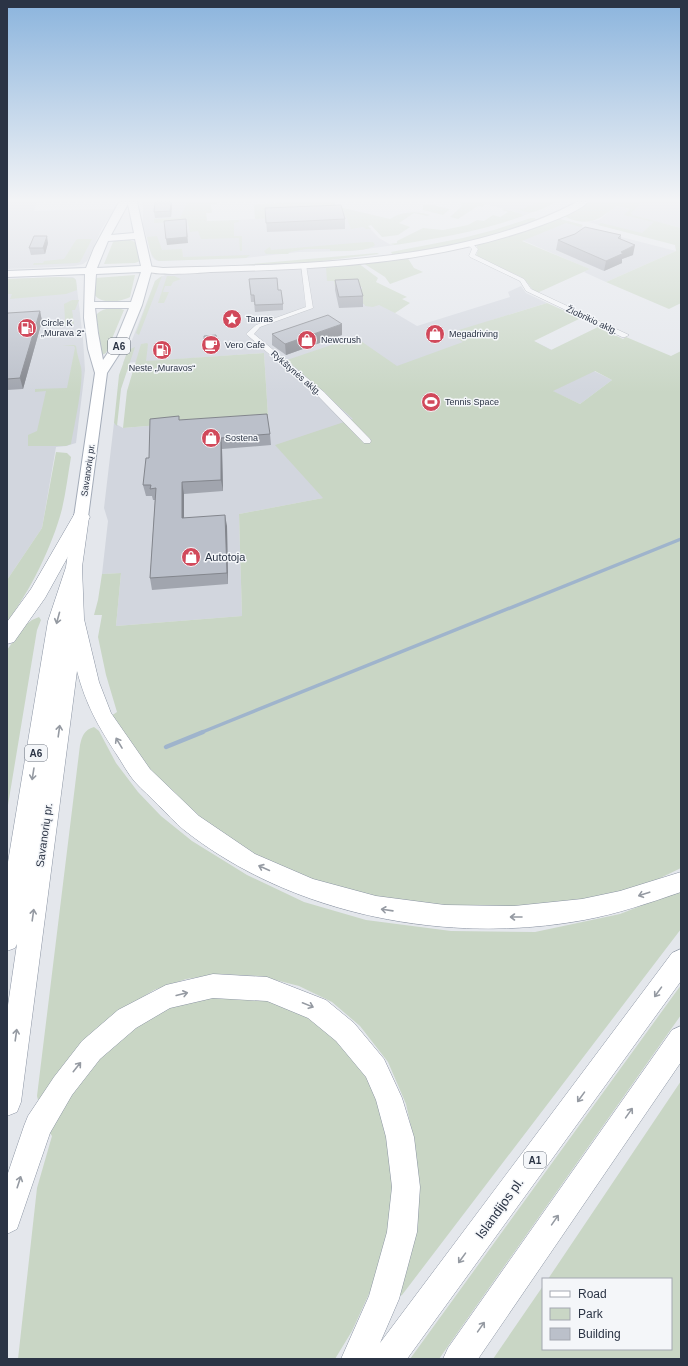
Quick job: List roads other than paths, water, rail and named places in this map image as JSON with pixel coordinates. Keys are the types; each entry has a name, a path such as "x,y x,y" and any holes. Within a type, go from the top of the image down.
{"highway":[{"name":"Savanorių pr.","path":"7,1102 75,619 74,567 81,517"},
{"path":"7,637 38,593 81,517"},
{"name":"Savanorių pr.","path":"7,940 57,621 74,567"},
{"path":"75,619 89,681 95,699 117,740 142,775 190,823 241,858 316,891 372,907 436,917 523,917 583,910 637,896 681,882"},
{"name":"Islandijos pl.","path":"388,1359 681,961"},
{"path":"7,1219 38,1126 63,1086 91,1050 128,1019 166,997 213,986 268,989 317,1009 345,1032 375,1068 389,1098 400,1137 406,1187 402,1232 384,1299 357,1359"},
{"path":"459,1359 681,1039"}],"main road":[{"name":"Savanorių pr.","path":"91,266 90,270 90,309 93,345 96,361 102,373"},
{"name":"Savanorių pr.","path":"81,517 102,373 121,342 136,305 147,269 146,266"},
{"path":"147,269 157,266"},
{"path":"7,274 90,270 147,269 163,271 285,266"},
{"path":"67,271 80,279 82,303 90,309 136,305"}],"street":[{"name":"Rykštynės aklg.","path":"303,266 310,308 258,326 252,330 250,334 320,394 367,441"},
{"name":"Žiobrikio aklg.","path":"491,266 522,280 528,290 624,335"}],"waterway":[{"path":"200,733 681,539"},
{"path":"166,747 203,732"}],"place":[{"name":"Tauras","path":"232,319"},
{"name":"Circle K „Murava 2“","path":"27,328"},
{"name":"Megadriving","path":"435,334"},
{"name":"Newcrush","path":"307,340"},
{"name":"Vero Cafe","path":"211,345"},
{"name":"Neste „Muravos“","path":"162,350"},
{"name":"Tennis Space","path":"431,402"},
{"name":"Sostena","path":"211,438"},
{"name":"Autotoja","path":"191,557"}]}
